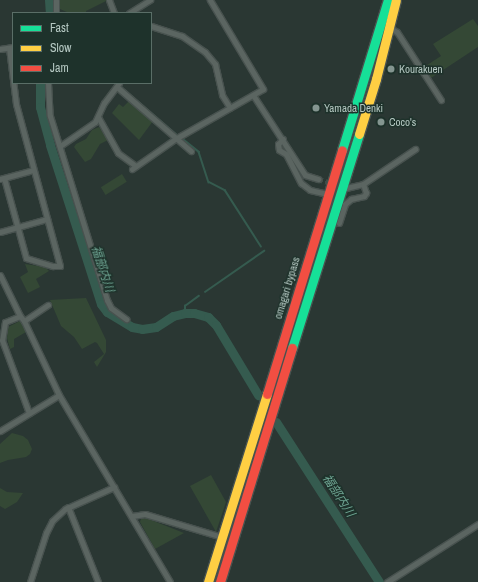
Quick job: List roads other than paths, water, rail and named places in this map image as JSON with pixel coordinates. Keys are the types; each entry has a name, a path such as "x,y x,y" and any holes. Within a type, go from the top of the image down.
{"highway":[{"name":"omagari bypass","path":"208,582 388,0"},
{"name":"omagari bypass","path":"220,582 273,405 334,218 376,79 396,0"}],"street":[{"path":"56,0 56,12"},
{"path":"109,0 114,12"},
{"path":"131,12 150,0"},
{"path":"98,117 118,153 134,167 177,138 264,89 210,0"},
{"path":"152,26 182,36 205,52 215,64 222,95 230,108"},
{"path":"388,27 397,32 441,100"},
{"path":"0,49 11,47 12,58"},
{"path":"14,84 16,104 60,266 53,266 26,258 18,227 2,178 33,170"},
{"path":"48,84 49,110 107,300 111,308 126,319"},
{"path":"60,146 98,117 104,103 118,85 191,151"},
{"path":"253,95 305,175 318,179"},
{"path":"283,139 278,144 279,150 286,154 301,183 310,190 328,194"},
{"path":"346,188 363,184 415,149"},
{"path":"334,218 338,223 345,204 351,199 364,196 366,189 363,184"},
{"path":"0,232 47,219"},
{"path":"0,275 20,316 24,321 59,395 170,582"},
{"path":"24,321 48,304"},
{"path":"20,316 5,322 2,340 29,413"},
{"path":"0,431 59,395"},
{"path":"30,582 46,533 52,521 68,507 114,487"},
{"path":"68,507 98,582"},
{"path":"132,516 145,514 222,537"},
{"path":"387,582 478,524"}],"waterway":[{"name":"福部内川","path":"49,0 50,12"},
{"name":"福部内川","path":"40,84 40,107 50,145 101,304 107,312 132,327 142,329 156,327 173,316 185,313 194,313 208,317 216,325 258,395"},
{"path":"126,91 176,134"},
{"path":"182,138 199,152 209,182 225,190 261,246"},
{"path":"205,292 264,251"},
{"path":"185,313 185,306 199,296"},
{"name":"福部内川","path":"276,422 379,582"}],"tunnel":[{"path":"318,179 344,187"}],"place":[{"name":"Kourakuen","path":"391,69"},
{"name":"Yamada Denki","path":"316,108"},
{"name":"Coco's","path":"381,122"}]}
